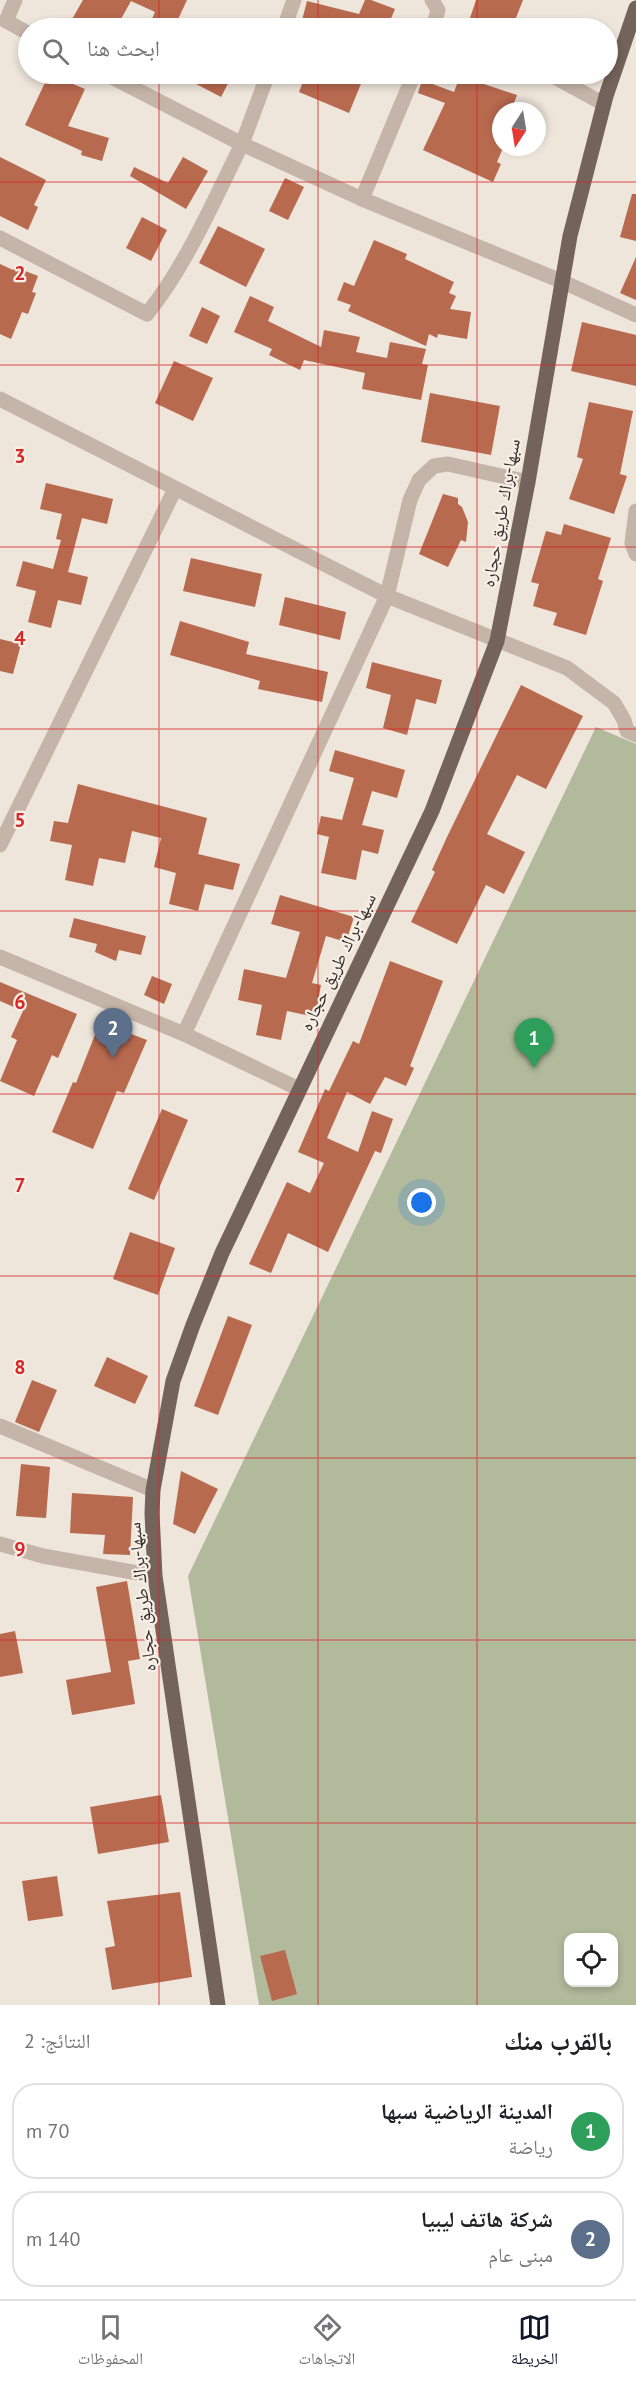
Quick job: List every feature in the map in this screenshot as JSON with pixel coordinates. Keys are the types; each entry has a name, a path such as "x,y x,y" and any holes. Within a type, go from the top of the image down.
{"main road":[{"name":"سبها-براك طريق حجاره","path":"618,62 636,8"},
{"name":"سبها-براك طريق حجاره","path":"218,2005 155,1576 153,1490 173,1381 222,1253 432,812 497,641 528,482 561,282 582,187 611,84"}],"street":[{"path":"15,0 3,27 18,31"},
{"path":"288,18 294,0"},
{"path":"432,0 438,10 438,18"},
{"path":"125,84 242,144 362,199 636,315"},
{"path":"0,238 147,314 164,292 242,144 264,84"},
{"path":"362,199 410,84"},
{"path":"567,84 604,104"},
{"path":"0,399 387,596 567,668 614,703 632,733"},
{"path":"184,1034 387,596 410,500 418,480 434,466 448,464 528,482"},
{"path":"0,845 175,489"},
{"path":"636,511 632,543 636,554"},
{"path":"632,733 636,715"},
{"path":"0,957 184,1034 299,1089"},
{"path":"0,1426 153,1490"},
{"path":"0,1545 43,1556 155,1576"}],"green space":[{"path":"596,727 636,744 636,2005 259,2005 188,1576"}],"building":[{"path":"83,0 187,0 179,18 152,18 155,12 131,1 122,18 73,18"},
{"path":"365,0 395,9 391,18 303,18 307,1 359,14"},
{"path":"476,0 523,0 516,18 470,18"},
{"path":"44,84 73,84 85,89 68,126 109,138 102,161 81,155 82,151 25,125"},
{"path":"196,84 228,84 221,97"},
{"path":"302,84 361,84 349,113 299,92"},
{"path":"421,84 433,84 454,92 457,84 484,84 517,95 514,102 492,102 492,156 500,156 497,162 501,164 493,182 423,150 445,103 418,93"},
{"path":"0,157 46,180 34,205 38,207 28,230 0,216"},
{"path":"183,157 208,171 186,209 130,176 134,167 168,183"},
{"path":"285,178 304,187 288,220 269,211"},
{"path":"632,194 636,194 636,241 620,237"},
{"path":"142,217 167,230 151,261 126,248"},
{"path":"218,226 265,249 246,287 199,263"},
{"path":"374,240 407,254 405,259 454,282 449,293 456,296 450,309 471,312 467,339 438,334 437,338 429,334 426,346 348,311 351,305 337,300 344,282 354,286"},
{"path":"636,257 636,300 620,293"},
{"path":"0,264 13,270 15,267 38,276 32,292 36,293 28,314 22,312 11,339 0,334"},
{"path":"250,296 274,307 268,321 321,347 324,330 360,337 356,352 387,358 390,342 426,349 422,364 428,365 421,400 362,389 365,373 304,360 300,370 269,355 272,349 234,332"},
{"path":"202,307 220,316 207,344 189,336"},
{"path":"582,322 636,335 636,386 571,371"},
{"path":"174,361 213,378 193,421 155,403"},
{"path":"430,393 500,406 491,455 421,442"},
{"path":"589,402 633,411 620,474 627,476 614,514 569,499 583,459 577,457"},
{"path":"46,483 113,499 107,524 82,518 68,572 88,577 81,605 58,600 51,628 28,622 36,591 16,586 23,561 53,569 61,540 56,539 62,514 40,509"},
{"path":"443,494 458,498 458,504 462,507 468,522 466,542 461,540 448,567 419,554"},
{"path":"564,524 611,538 598,579 603,581 586,635 553,625 557,613 533,606 539,584 531,582 546,531 561,535"},
{"path":"191,558 262,574 255,607 183,591"},
{"path":"285,597 346,612 340,640 279,625"},
{"path":"180,621 249,642 246,654 328,672 322,702 258,689 260,681 170,655"},
{"path":"0,639 21,644 13,674 0,671"},
{"path":"372,662 442,680 436,704 416,699 407,735 383,728 391,695 366,688"},
{"path":"521,685 583,716 546,789 517,775 487,834 525,852 504,894 486,885 457,944 411,922 435,872 432,870 447,837"},
{"path":"335,750 405,770 397,798 372,791 362,825 384,830 378,854 362,850 356,880 321,873 329,837 317,834 321,816 342,820 354,778 329,771"},
{"path":"78,784 207,818 198,854 240,864 233,890 205,884 198,911 169,904 176,873 154,867 161,838 132,831 125,863 99,858 93,886 65,880 72,845 50,841 54,821 68,823"},
{"path":"280,895 354,917 346,942 326,936 312,983 321,985 315,1017 287,1011 281,1040 256,1035 262,1005 238,1000 244,969 286,978 300,932 271,924"},
{"path":"74,918 146,936 141,955 119,950 116,961 95,952 97,944 69,937"},
{"path":"390,961 443,981 410,1066 414,1068 406,1086 385,1077 370,1104 347,1092 327,1138 358,1152 372,1111 393,1119 381,1153 375,1151 328,1252 288,1233 271,1273 249,1264 287,1182 310,1193 324,1163 298,1152 325,1089 329,1091 353,1041 359,1044"},
{"path":"152,976 172,984 164,1004 144,995"},
{"path":"0,982 77,1014 58,1058 52,1055 34,1096 0,1081 17,1040 11,1037 23,1011 0,1001"},
{"path":"100,1022 147,1040 124,1093 117,1091 93,1149 52,1132 73,1082 76,1083"},
{"path":"162,1109 188,1120 154,1200 128,1189"},
{"path":"130,1232 175,1248 158,1295 113,1279"},
{"path":"228,1316 252,1325 218,1415 194,1406"},
{"path":"107,1357 148,1376 135,1404 94,1386"},
{"path":"32,1380 57,1390 39,1432 15,1422"},
{"path":"21,1464 50,1467 46,1518 16,1516"},
{"path":"181,1471 218,1489 195,1534 173,1524"},
{"path":"72,1493 133,1497 130,1555 103,1554 105,1535 70,1533"},
{"path":"127,1581 140,1659 128,1661 135,1704 72,1715 66,1680 111,1672 96,1587"},
{"path":"15,1631 23,1673 0,1677 0,1634"},
{"path":"161,1795 169,1842 98,1854 90,1807"},
{"path":"57,1876 63,1916 28,1921 22,1881"},
{"path":"180,1892 192,1977 112,1990 105,1948 115,1946 107,1901"},
{"path":"285,1950 297,1994 272,2001 260,1956"}],"place":[{"name":"شركة هاتف ليبيا","path":"113,1058"},
{"name":"المدينة الرياضية سبها","path":"534,1068"}]}
